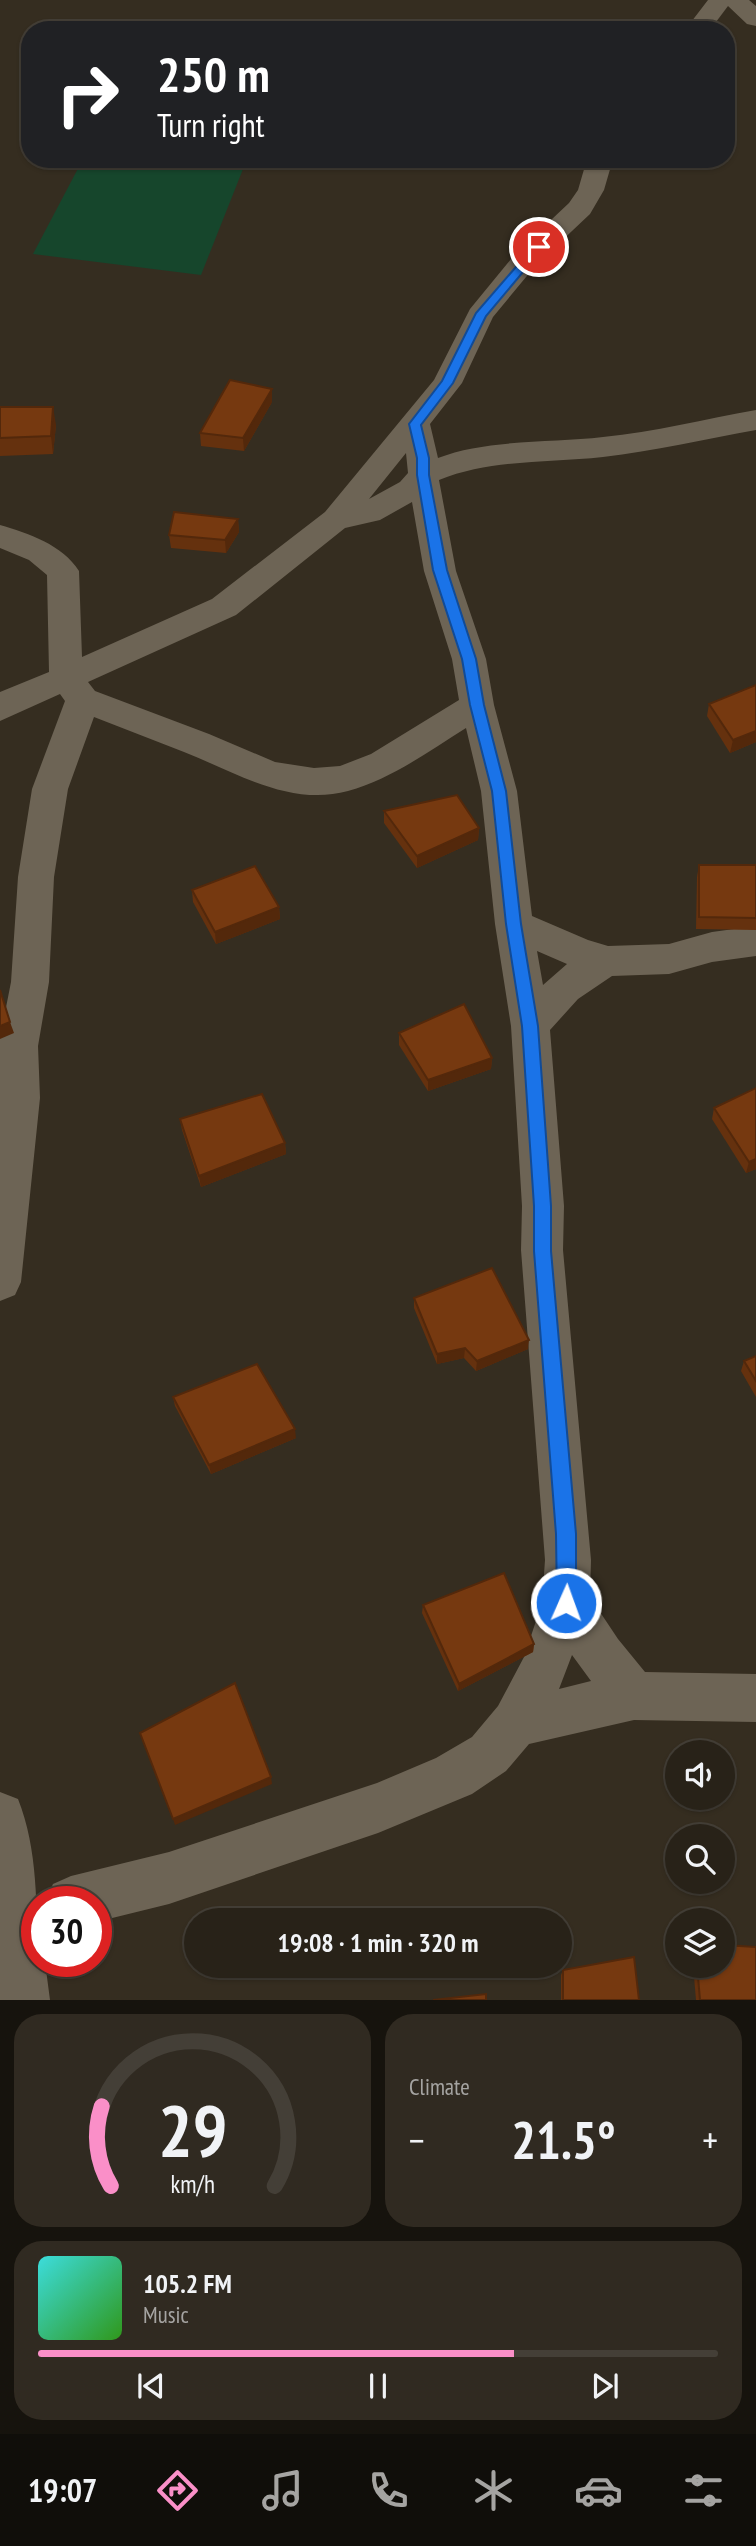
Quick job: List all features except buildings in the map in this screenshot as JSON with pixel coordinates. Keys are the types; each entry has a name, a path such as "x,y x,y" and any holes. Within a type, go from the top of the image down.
{"street":[{"path":"704,21 720,0"},
{"path":"735,0 756,19"},
{"path":"0,709 12,701 74,689 224,607 336,519 447,383 480,315 526,260 580,208 591,190 597,168"},
{"path":"336,519 369,513 411,489 423,475 466,460 544,450 603,447 756,420"},
{"path":"112,1892 169,1878 378,1808 454,1776 489,1754 516,1723 544,1668 566,1603 567,1547 542,1251 543,1206 530,1026 514,924 499,791 477,705 469,659 440,570 423,475 423,458 415,424"},
{"path":"0,536 40,552 63,571 74,689 50,789 36,877 30,982 18,1046 20,1098 0,1282"},
{"path":"74,689 266,773 289,779 314,781 344,779 383,763 477,705"},
{"path":"514,924 579,953 608,961 669,959 712,947 756,941"},
{"path":"530,1026 565,984 588,969 608,961"},
{"path":"566,1603 601,1656 635,1696"},
{"path":"516,1723 635,1696 756,1699"},
{"path":"0,1817 16,1915 24,2000"}],"green space":[{"path":"78,168 243,168 201,275 33,254"}],"route":[{"path":"539,247 480,315 447,383 415,424 423,458 423,475 440,570 469,659 477,705 499,791 514,924 530,1026 543,1206 542,1251 568,1560 566,1603"}]}
